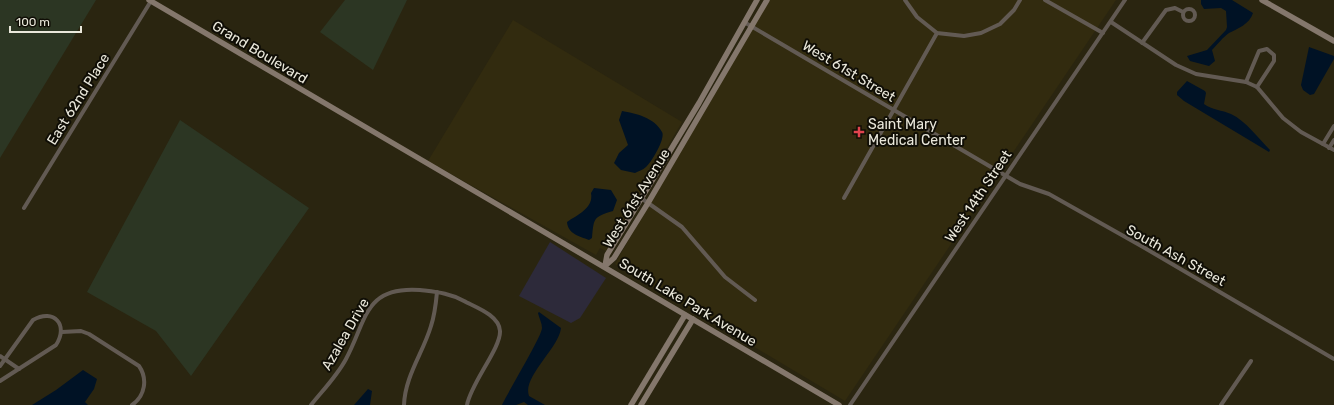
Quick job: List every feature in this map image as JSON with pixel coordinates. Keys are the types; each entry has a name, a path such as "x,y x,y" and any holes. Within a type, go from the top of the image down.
{"main road":[{"name":"West 61st Avenue","path":"605,266 607,255 757,0"},
{"name":"West 61st Avenue","path":"605,266 614,258 767,0"},
{"path":"1262,0 1334,41"},
{"name":"Grand Boulevard","path":"150,1 358,125"},
{"name":"South Lake Park Avenue","path":"358,125 605,266 685,315 840,405"},
{"path":"631,405 685,315"},
{"path":"641,405 693,319"}],"street":[{"path":"905,0 917,17 937,34 964,36 981,33 1000,24 1014,10 1020,0"},
{"path":"1045,0 1103,33"},
{"name":"West 14th Street","path":"850,405 1005,174 1125,0"},
{"name":"East 62nd Place","path":"24,208 150,1"},
{"path":"1142,43 1166,10 1175,8 1183,12"},
{"name":"West 61st Street","path":"744,22 894,111 1005,174"},
{"path":"1111,22 1176,65 1196,74 1246,82 1257,87 1283,118 1301,132 1334,150"},
{"path":"844,198 937,34"},
{"path":"1246,82 1259,52 1267,49 1274,55 1274,61 1257,87"},
{"path":"1323,144 1334,126"},
{"path":"1330,148 1334,140"},
{"name":"South Ash Street","path":"1005,174 1020,184 1048,194 1143,247 1334,359"},
{"path":"641,198 682,227 725,277 755,300"},
{"name":"Azalea Drive","path":"311,405 346,358 368,311 375,301 385,294 396,291 413,290 437,292"},
{"path":"404,405 408,382 431,327 435,312 437,292 456,296 489,315 497,321 500,330 498,342 475,382 466,405"},
{"path":"0,366 33,320 42,315 49,316 58,321 62,332 56,345 0,381"},
{"path":"62,332 81,331 89,334 139,366 144,373 143,390 142,394 132,405"},
{"path":"0,356 19,369"},
{"path":"1221,405 1251,361"},
{"path":"646,380 653,384"}],"shaded area":[{"name":"Saint Mary Medical Center","path":"765,0 1116,0 845,401 615,264"},
{"path":"513,20 682,122 606,251 600,248 596,255 428,161"},
{"path":"550,242 606,278 580,318 571,323 519,296"}],"green space":[{"path":"0,0 96,0 0,158"},
{"path":"345,0 407,0 373,70 320,32"},
{"path":"180,120 309,208 191,376 156,331 87,292"}],"water":[{"path":"1201,0 1232,0 1253,13 1246,23 1229,33 1212,50 1215,61 1209,66 1190,61 1187,56 1207,50 1226,30 1226,11 1221,8 1204,9 1201,4"},
{"path":"1309,47 1334,56 1334,59 1314,94 1310,95 1303,90 1301,85"},
{"path":"1187,81 1205,91 1204,104 1210,108 1231,114 1242,121 1270,150 1269,152 1184,101 1177,95 1177,92"},
{"path":"622,111 633,113 650,120 659,127 663,135 660,145 651,161 645,168 635,173 621,170 614,163 619,153 628,145 619,120"},
{"path":"594,188 611,190 617,200 613,211 596,219 593,226 592,238 589,240 572,232 569,229 567,222 580,214 587,207 590,203 591,193"},
{"path":"539,312 561,328 559,336 536,371 528,388 529,396 545,405 528,405 524,402 516,405 502,405 541,333 542,326"},
{"path":"83,370 97,379 94,389 85,402 88,405 32,405 56,390"},
{"path":"368,389 372,391 370,405 354,405"}],"place":[{"name":"Saint Mary Medical Center","path":"859,132"}]}
